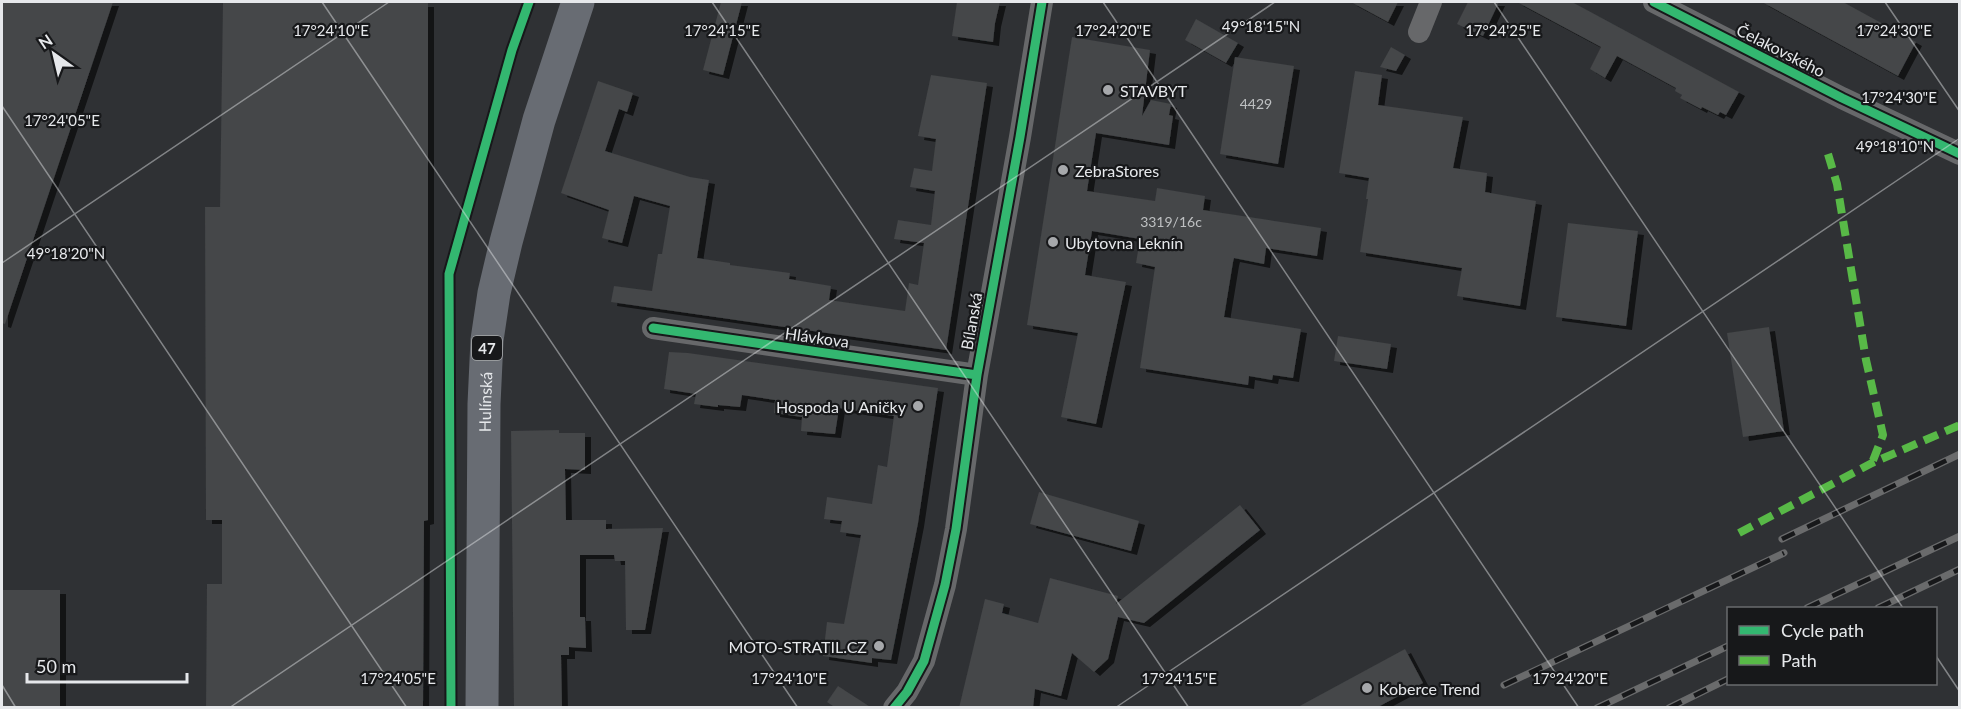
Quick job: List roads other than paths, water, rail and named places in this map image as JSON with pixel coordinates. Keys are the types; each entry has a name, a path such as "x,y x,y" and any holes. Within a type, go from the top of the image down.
{"main road":[{"name":"Hulínská","path":"482,708 484,404 487,340 494,293 506,242 539,120 578,2"}],"street":[{"name":"Bílanská","path":"894,708 907,692 924,661 945,585 956,530 977,375 1042,2"},
{"path":"1419,32 1431,2"},
{"name":"Čelakovského","path":"1654,2 1842,98 1959,154"},
{"name":"Hlávkova","path":"653,328 977,375"}],"railway":[{"path":"1782,539 1960,454"},
{"path":"1809,607 1960,536"},
{"path":"1504,685 1784,553"},
{"path":"1880,607 1960,569"},
{"path":"1597,708 1727,646"},
{"path":"1669,708 1727,679"}],"place":[{"name":"STAVBYT","path":"1108,90"},
{"name":"ZebraStores","path":"1063,170"},
{"name":"Ubytovna Leknín","path":"1053,242"},
{"name":"Hospoda U Aničky","path":"918,406"},
{"name":"MOTO-STRATIL.CZ","path":"879,646"},
{"name":"Koberce Trend","path":"1367,688"}]}
